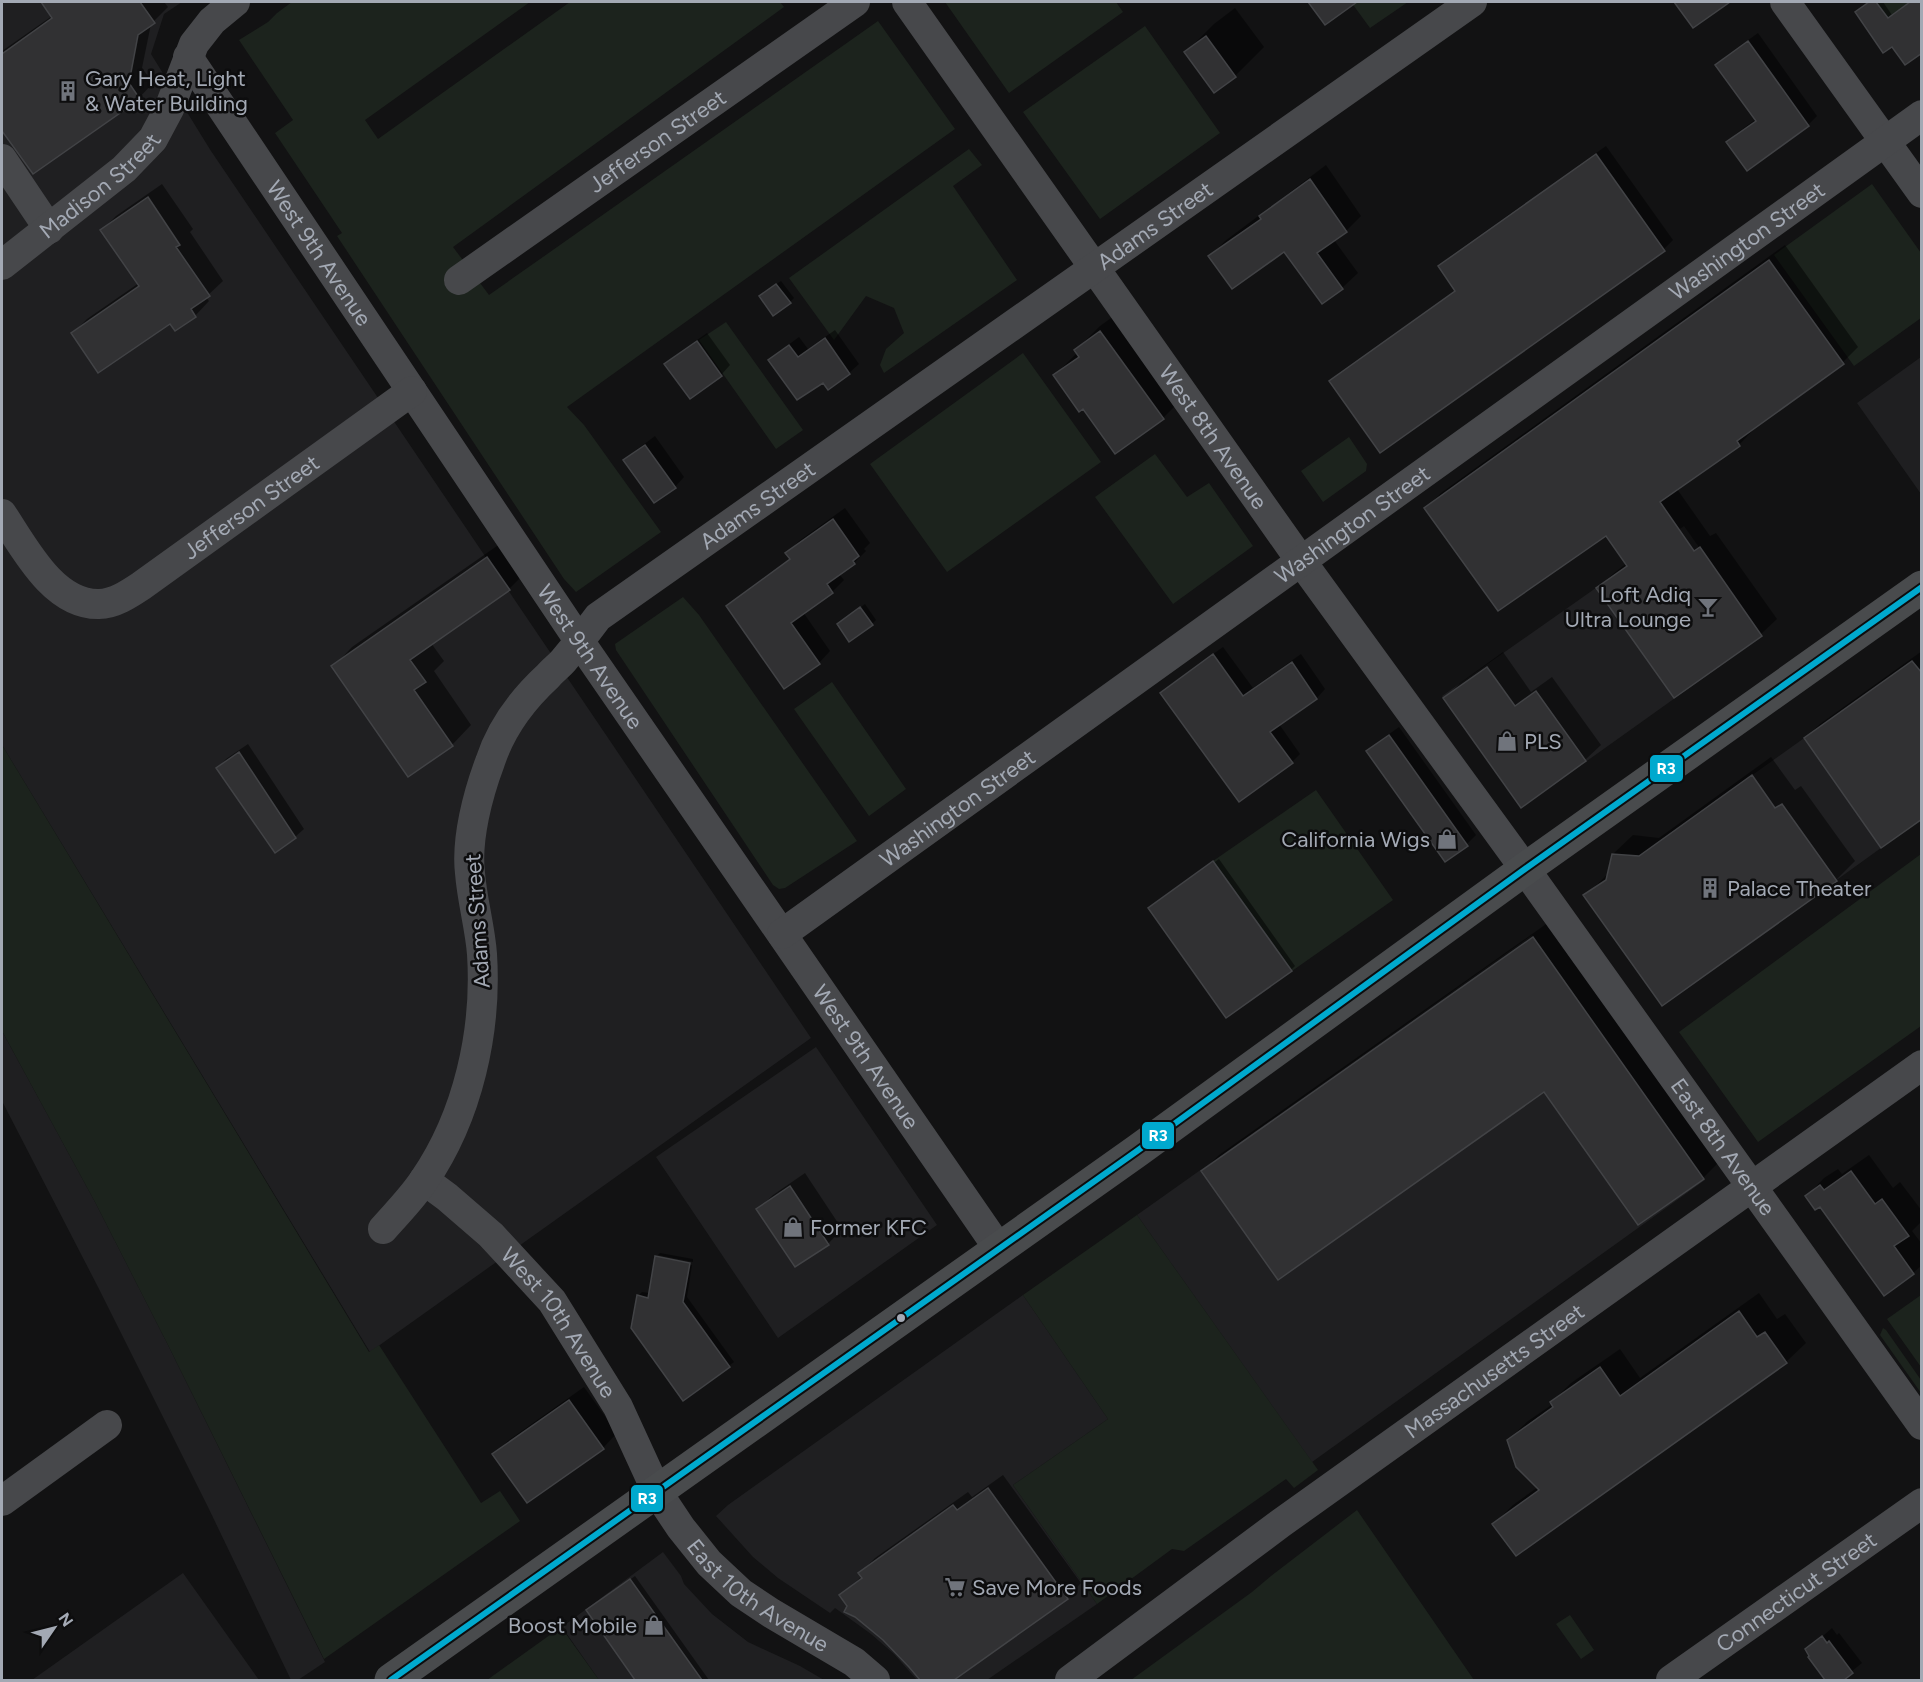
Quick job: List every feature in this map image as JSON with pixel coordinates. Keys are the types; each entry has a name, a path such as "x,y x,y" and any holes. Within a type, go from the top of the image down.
{"main road":[{"path":"391,1680 1137,1151 1525,869 1922,587"}],"street":[{"name":"Madison Street","path":"2,265 124,169 153,138 169,109 194,44 212,21 235,2"},
{"name":"Jefferson Street","path":"459,280 855,2"},
{"name":"West 8th Avenue","path":"907,2 1302,561 1525,869"},
{"name":"Adams Street","path":"383,1228 424,1180 446,1140 461,1104 472,1066 484,979 482,951 469,872 472,834 480,792 490,759 511,717 525,699 580,642 598,617 1472,2"},
{"path":"1785,2 1922,193"},
{"name":"West 9th Avenue","path":"188,57 580,642 999,1249"},
{"name":"Washington Street","path":"782,933 1922,115"},
{"path":"2,159 49,229"},
{"name":"Jefferson Street","path":"2,514 44,574 67,596 83,602 99,604 113,602 141,586 412,391"},
{"name":"East 8th Avenue","path":"1525,869 1922,1425"},
{"name":"Massachusetts Street","path":"1070,1680 1281,1523 1922,1065"},
{"name":"West 10th Avenue","path":"424,1180 491,1235 552,1301 618,1407 657,1492"},
{"path":"2,1501 107,1425"},
{"name":"East 10th Avenue","path":"657,1492 681,1528 709,1563 741,1593 854,1662 875,1680"},
{"name":"Connecticut Street","path":"1671,1680 1922,1503"}],"shaded area":[{"path":"2,2 182,2 164,14 151,54 211,151 811,1038 370,1352 2,745"},
{"path":"292,2 530,2 365,120 378,139 570,2 780,2 784,7 453,247 489,295 878,21 955,129 567,407 584,425 661,532 576,592 564,579 337,236 342,233 275,133 293,120 239,40 268,22"},
{"path":"945,2 1116,2 1123,12 1009,93"},
{"path":"1351,2 1408,2 1370,28"},
{"path":"1876,2 1910,2 1888,18"},
{"path":"1145,26 1220,133 1100,219 1023,112"},
{"path":"969,149 982,165 953,186 1017,280 884,373 880,365 886,349 904,333 894,308 866,296 834,340 789,278"},
{"path":"1872,184 1921,253 1921,318 1854,366 1774,255"},
{"path":"726,322 803,430 776,449 699,340"},
{"path":"1023,353 1101,462 947,572 870,464"},
{"path":"1921,357 1921,494 1857,403"},
{"path":"1349,437 1367,464 1366,471 1323,502 1301,471"},
{"path":"1155,454 1187,497 1209,483 1253,546 1173,604 1095,497"},
{"path":"1684,526 1762,636 1521,808 1442,696"},
{"path":"683,597 699,615 857,841 785,888 779,889 773,885 616,650 615,644"},
{"path":"1912,661 1921,673 1881,848 1662,1006 1586,899 1590,891"},
{"path":"832,682 906,789 869,816 794,709"},
{"path":"2,745 369,1352 379,1345 481,1503 500,1491 520,1521 324,1659 95,1202 2,1031"},
{"path":"1316,790 1393,900 1292,971 1213,861"},
{"path":"1921,854 1921,1026 1758,1142 1679,1032"},
{"path":"1532,935 1705,1180 1312,1462 1137,1215"},
{"path":"2,1031 95,1202 325,1662 298,1680 291,1680 208,1507 2,1101"},
{"path":"816,1047 937,1225 778,1338 656,1157"},
{"path":"1137,1215 1318,1470 1294,1488 1286,1479 1184,1551 1172,1549 1097,1604 1013,1485 1108,1419 1023,1295"},
{"path":"1023,1295 1108,1419 1013,1485 1097,1604 987,1680 917,1680 894,1654 871,1634 835,1608 830,1613 778,1578 753,1557 716,1516 728,1505"},
{"path":"1921,1295 1921,1367 1887,1319"},
{"path":"1883,1328 1921,1380 1921,1393 1880,1335"},
{"path":"1357,1510 1474,1680 1131,1680 1252,1592"},
{"path":"663,1552 681,1576 684,1584 712,1614 748,1642 824,1680 599,1680 562,1627"},
{"path":"183,1573 259,1680 32,1680"},
{"path":"1570,1615 1594,1650 1581,1659 1556,1624"},
{"path":"561,1627 599,1680 487,1680"}],"building":[{"name":"Gary Heat, Light & Water Building","path":"41,2 140,2 155,23 138,35 129,83 140,99 33,174 2,131 2,54 52,18"},
{"path":"1308,2 1357,2 1325,25"},
{"path":"1674,2 1730,2 1693,28"},
{"path":"1869,2 1876,2 1888,18 1910,2 1922,2 1922,53 1905,65 1892,47 1883,53 1855,12"},
{"path":"1206,36 1236,77 1214,93 1184,52"},
{"path":"1748,41 1809,126 1747,171 1726,142 1756,121 1715,65"},
{"path":"1596,154 1665,251 1380,453 1329,381 1455,291 1438,266"},
{"path":"1310,179 1347,232 1317,253 1343,289 1322,304 1284,252 1232,289 1208,256 1261,219 1259,216"},
{"path":"148,197 180,245 176,247 210,296 191,309 196,317 175,331 170,324 98,373 71,333 139,286 100,230"},
{"path":"1769,260 1844,364 1737,441 1740,446 1660,502 1694,551 1700,547 1762,636 1674,698 1596,588 1627,566 1606,536 1498,611 1424,508"},
{"path":"776,284 791,303 773,316 759,296"},
{"path":"1100,331 1164,419 1115,454 1083,409 1079,412 1053,375 1079,357 1074,350"},
{"path":"825,338 850,374 828,390 823,383 797,400 768,360 789,345 798,357"},
{"path":"697,341 722,376 690,399 664,364"},
{"path":"645,445 676,488 654,503 623,460"},
{"path":"833,519 859,556 853,561 855,564 827,584 833,593 791,623 820,664 784,689 726,606 790,559 785,553"},
{"path":"487,557 510,590 410,660 426,682 414,690 453,746 408,777 331,666"},
{"path":"860,607 873,625 849,642 837,624"},
{"path":"1213,654 1243,696 1292,662 1317,699 1270,732 1293,763 1239,802 1160,693"},
{"path":"1912,661 1922,673 1922,819 1881,848 1804,738"},
{"name":"PLS","path":"1487,667 1515,706 1536,691 1586,761 1521,808 1443,698"},
{"path":"1389,735 1468,846 1445,862 1366,751"},
{"path":"239,752 296,838 275,853 216,768"},
{"name":"Palace Theater","path":"1752,775 1775,808 1782,804 1837,881 1662,1006 1583,895 1606,880 1612,854 1639,856"},
{"path":"1213,861 1292,971 1226,1018 1148,908"},
{"path":"1533,937 1704,1179 1638,1225 1544,1092 1278,1280 1201,1171"},
{"path":"1851,1171 1875,1204 1882,1199 1909,1236 1894,1246 1914,1274 1884,1296 1820,1207 1815,1210 1805,1196 1820,1185 1824,1190"},
{"name":"Former KFC","path":"790,1186 829,1245 795,1267 756,1209"},
{"path":"655,1256 690,1263 683,1302 730,1367 683,1401 631,1328 637,1295 648,1298"},
{"path":"1739,1311 1757,1337 1765,1332 1787,1363 1516,1556 1492,1524 1539,1490 1516,1467 1507,1440 1553,1407 1550,1402 1600,1367 1620,1396"},
{"path":"569,1400 604,1449 527,1503 492,1454"},
{"name":"Save More Foods","path":"988,1488 1068,1599 954,1680 920,1680 883,1640 855,1617 844,1612 847,1606 839,1595 862,1578 858,1573 953,1505 957,1510"},
{"path":"630,1579 702,1680 635,1680 586,1610"},
{"path":"1822,1636 1827,1643 1829,1641 1853,1673 1844,1680 1825,1680 1808,1657 1805,1649"}],"transit line":[{"name":"R3","path":"391,1680 1137,1151 1525,869 1922,587"}],"place":[{"name":"Gary Heat, Light & Water Building","path":"68,91"},
{"name":"Loft Adiq Ultra Lounge","path":"1708,607"},
{"name":"PLS","path":"1507,741"},
{"name":"California Wigs","path":"1447,839"},
{"name":"Palace Theater","path":"1710,888"},
{"name":"Former KFC","path":"793,1227"},
{"name":"Save More Foods","path":"955,1587"},
{"name":"Boost Mobile","path":"654,1625"}]}
